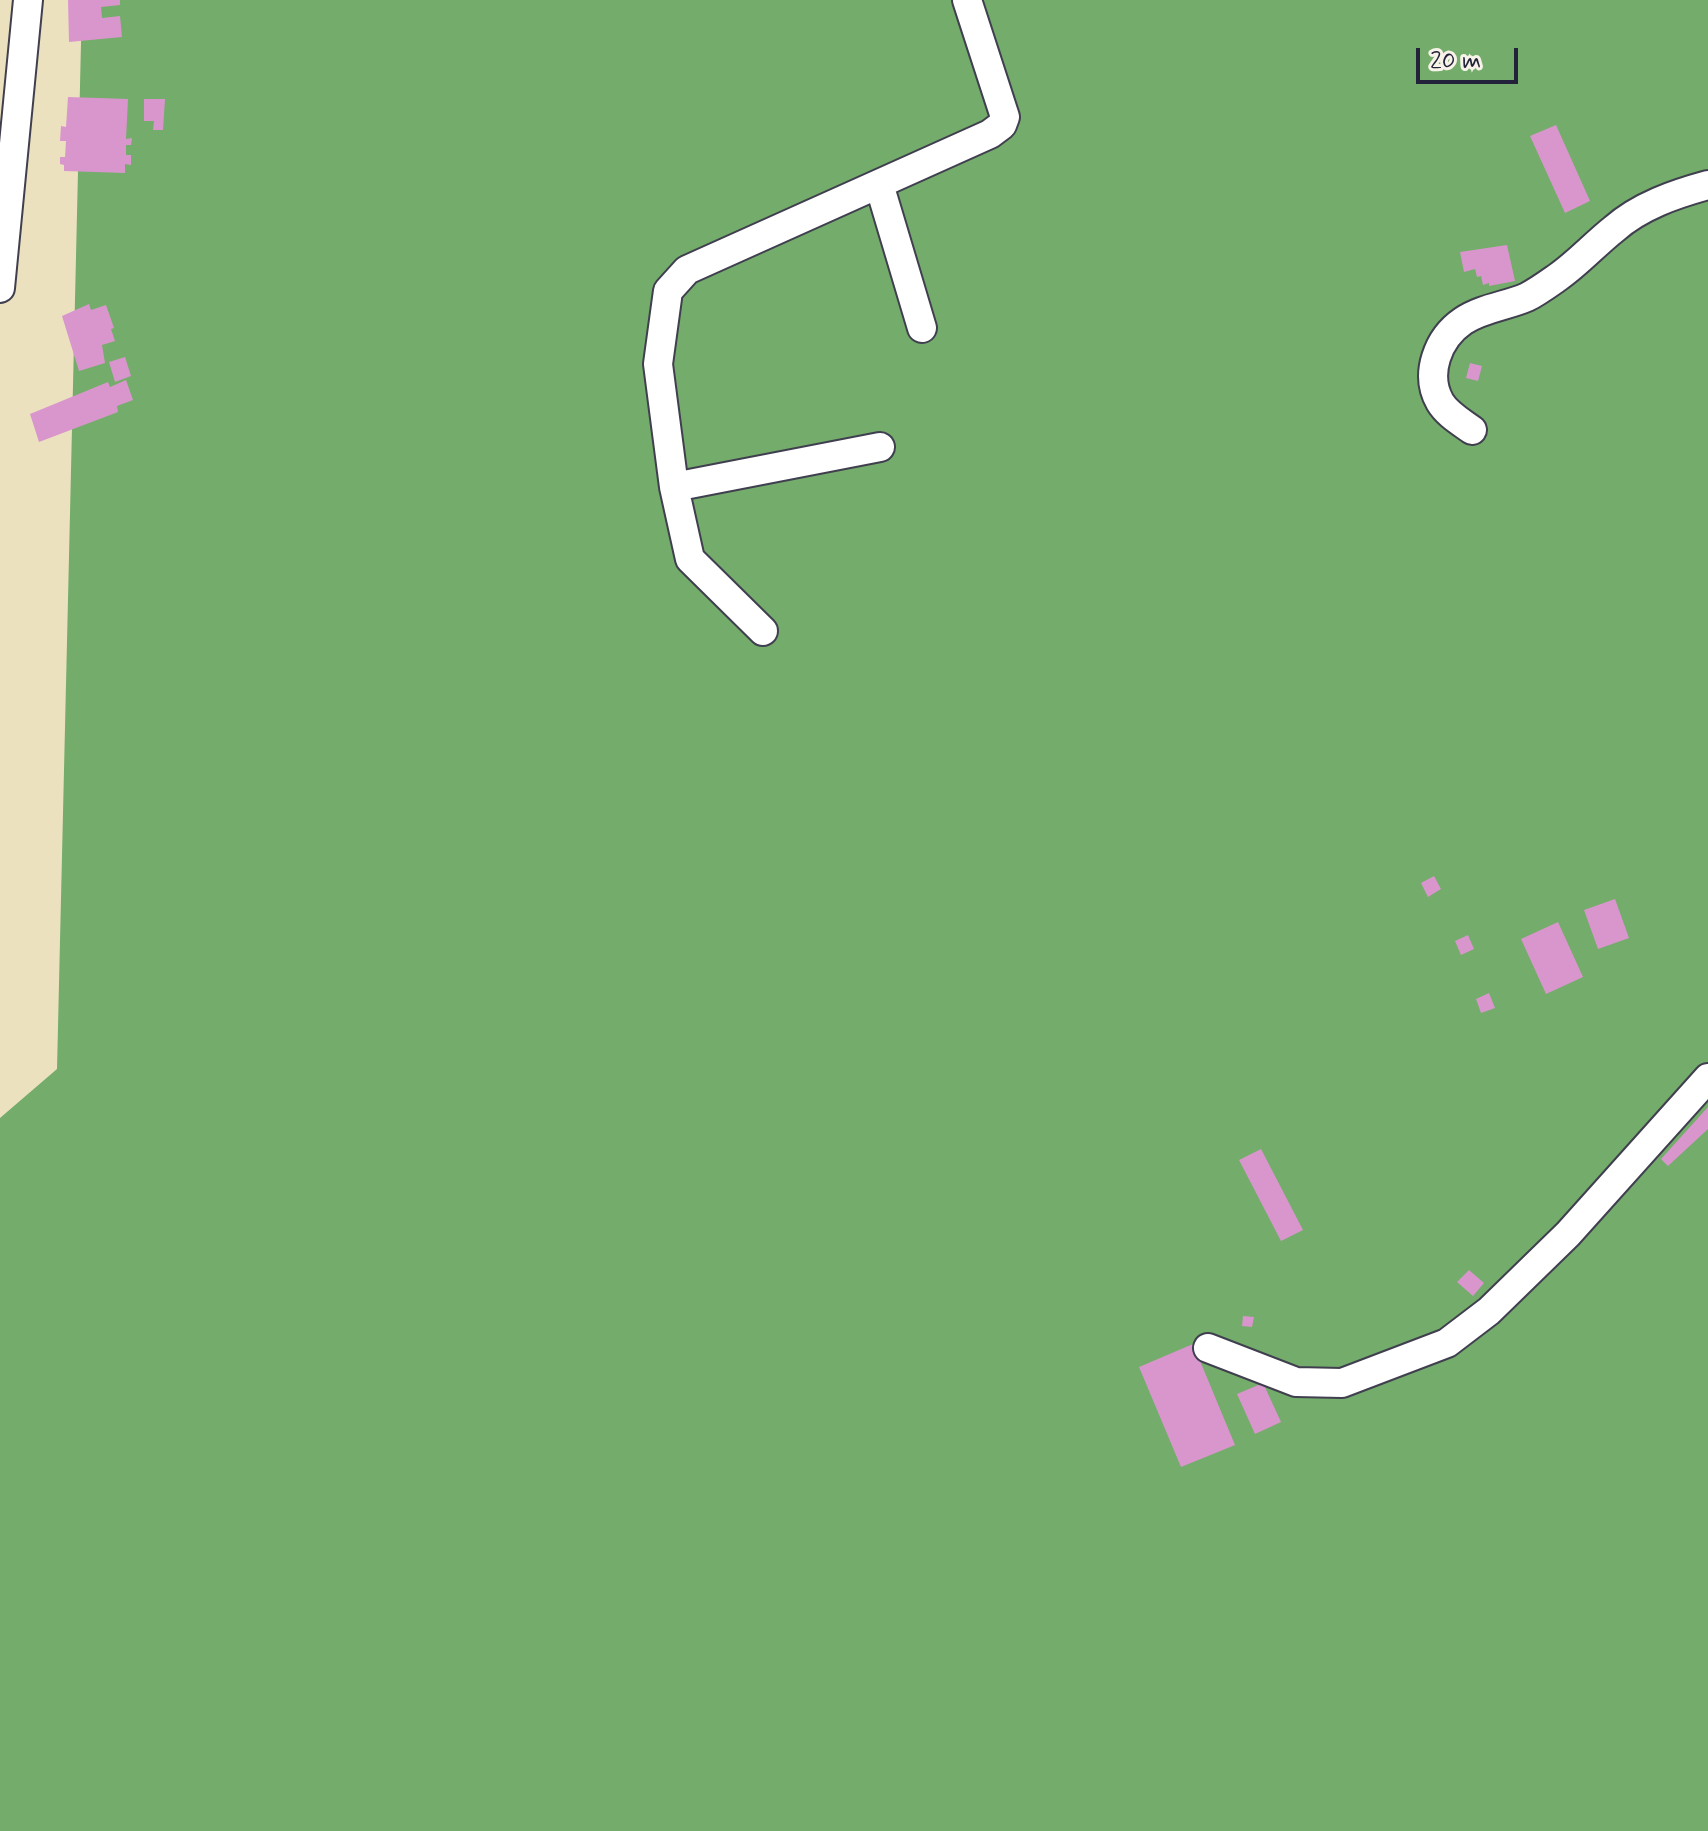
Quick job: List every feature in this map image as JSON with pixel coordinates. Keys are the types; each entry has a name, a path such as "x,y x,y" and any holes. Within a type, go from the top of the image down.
{"street":[{"path":"0,288 28,0"},
{"path":"763,631 690,559 674,487 658,364 668,291 687,270 990,134 1002,125 1005,117 967,0"},
{"path":"879,184 922,328"},
{"path":"1472,430 1453,417 1440,402 1434,383 1433,363 1444,340 1463,321 1528,296 1562,275 1615,227 1640,211 1677,193 1708,185"},
{"path":"674,487 880,447"},
{"path":"1208,1348 1296,1382 1342,1383 1447,1343 1489,1311 1568,1234 1708,1078"}],"green space":[{"path":"82,0 1708,0 1708,1831 0,1831 0,1118 57,1069"}],"building":[{"path":"68,0 120,0 120,5 101,7 102,18 120,16 122,37 69,42"},
{"path":"68,97 128,99 126,139 132,138 131,145 126,145 126,155 131,155 131,165 125,164 125,173 64,171 60,157 65,157 66,141 60,141 61,126 66,127"},
{"path":"144,99 165,99 163,130 153,130 154,121 144,121"},
{"path":"1556,125 1590,201 1565,213 1530,136"},
{"path":"1507,245 1515,281 1483,285 1475,269 1464,272 1460,252"},
{"path":"89,304 91,310 106,305 115,341 102,345 105,363 79,371 62,316"},
{"path":"125,357 131,376 115,382 109,362"},
{"path":"1470,363 1482,366 1478,381 1466,378"},
{"path":"126,380 133,400 117,406 118,412 39,442 30,414 108,382 110,387"},
{"path":"1434,876 1441,889 1428,897 1421,883"},
{"path":"1615,899 1629,938 1598,949 1584,910"},
{"path":"1558,922 1583,977 1546,994 1521,939"},
{"path":"1468,935 1474,949 1461,955 1455,941"},
{"path":"1489,993 1495,1008 1481,1013 1476,999"},
{"path":"1708,1107 1708,1129 1668,1166 1661,1159"},
{"path":"1261,1149 1303,1230 1281,1241 1239,1160"},
{"path":"1469,1270 1484,1283 1473,1296 1457,1282"},
{"path":"1243,1316 1254,1317 1252,1327 1242,1326"},
{"path":"1193,1344 1235,1445 1181,1467 1139,1367"},
{"path":"1263,1383 1281,1422 1255,1434 1237,1394"}]}
